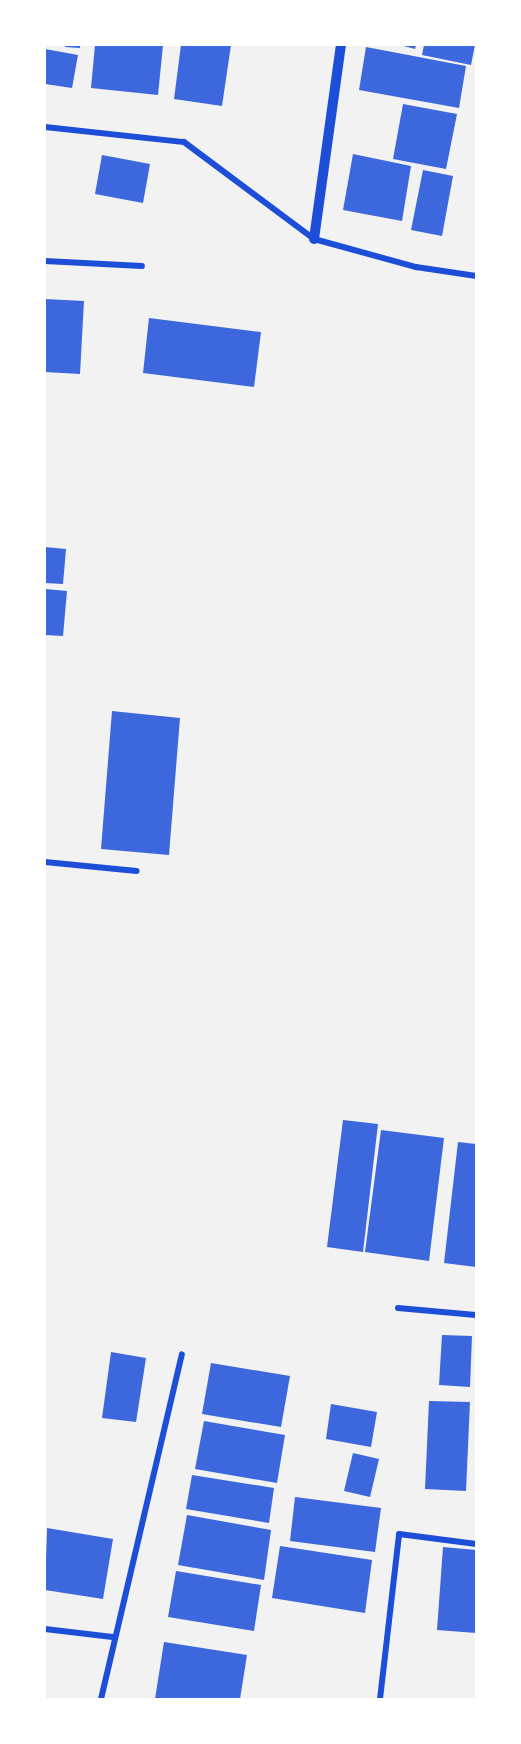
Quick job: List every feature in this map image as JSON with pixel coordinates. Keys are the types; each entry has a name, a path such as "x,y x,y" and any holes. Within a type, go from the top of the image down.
{"street":[{"path":"314,238 341,45"},
{"path":"45,127 184,141 314,238 416,267 476,276"},
{"path":"45,261 142,266"},
{"path":"45,862 137,871"},
{"path":"398,1308 476,1315"},
{"path":"101,1699 113,1637 182,1354"},
{"path":"380,1699 399,1534 476,1544"},
{"path":"45,1629 113,1637"}],"building":[{"path":"65,45 80,45 80,48 65,47"},
{"path":"95,45 163,45 158,95 91,88"},
{"path":"181,45 231,45 222,106 174,99"},
{"path":"400,45 416,45 415,49"},
{"path":"424,45 475,45 471,65 422,55"},
{"path":"366,47 466,66 459,108 359,90"},
{"path":"45,49 78,55 72,88 45,84"},
{"path":"403,104 457,114 446,169 393,159"},
{"path":"353,154 411,166 402,221 343,210"},
{"path":"102,155 150,164 143,203 95,194"},
{"path":"423,170 453,176 442,236 411,230"},
{"path":"45,299 84,301 80,374 45,372"},
{"path":"149,318 261,332 254,387 143,373"},
{"path":"45,547 66,549 63,584 45,583"},
{"path":"45,589 67,591 63,636 45,635"},
{"path":"112,711 180,718 169,855 101,849"},
{"path":"343,1120 378,1124 363,1252 327,1247"},
{"path":"381,1130 444,1138 429,1261 365,1252"},
{"path":"458,1142 476,1144 476,1267 444,1263"},
{"path":"442,1335 472,1336 470,1387 439,1385"},
{"path":"111,1352 146,1358 136,1422 102,1418"},
{"path":"211,1363 290,1376 281,1427 202,1414"},
{"path":"429,1401 470,1402 466,1491 425,1489"},
{"path":"331,1404 377,1412 371,1447 326,1439"},
{"path":"204,1421 285,1435 277,1483 195,1469"},
{"path":"353,1453 379,1459 370,1497 344,1491"},
{"path":"192,1475 274,1488 269,1523 186,1509"},
{"path":"295,1497 381,1508 375,1552 290,1541"},
{"path":"187,1515 271,1530 264,1580 178,1565"},
{"path":"47,1528 113,1539 103,1599 45,1590"},
{"path":"280,1546 372,1560 365,1613 272,1598"},
{"path":"443,1547 476,1550 476,1633 437,1630"},
{"path":"176,1571 261,1585 254,1631 168,1617"},
{"path":"164,1642 247,1655 240,1699 155,1699"}]}
